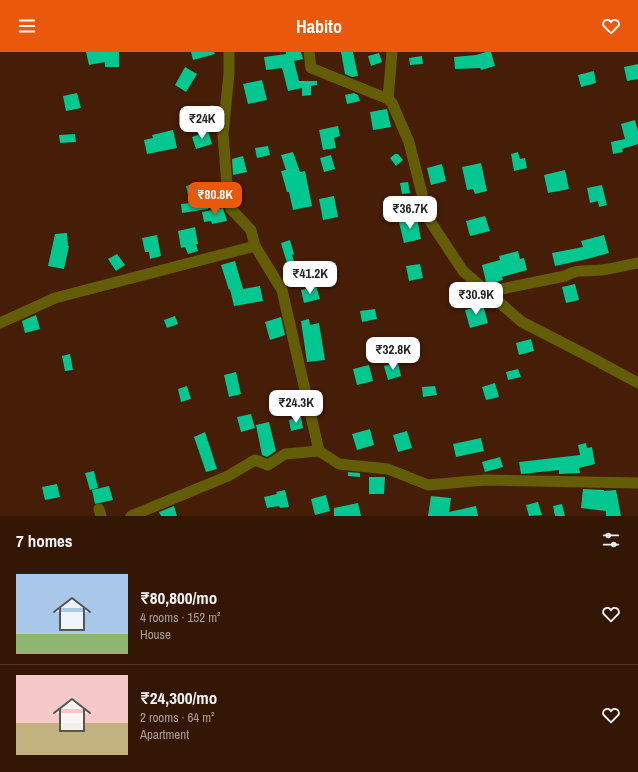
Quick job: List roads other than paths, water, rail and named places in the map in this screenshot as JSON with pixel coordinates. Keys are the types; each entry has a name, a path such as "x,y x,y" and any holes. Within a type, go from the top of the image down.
{"street":[{"path":"229,52 229,73 223,134 228,198 231,209 251,230 255,246 282,290 319,451"},
{"path":"309,52 311,68 388,99 392,103 409,142 428,218 463,271 522,322 638,383"},
{"path":"388,99 392,52"},
{"path":"0,323 55,298 255,246"},
{"path":"487,292 565,276 572,272 588,270 600,271 638,263"},
{"path":"132,516 228,476 255,460 268,465 285,454 319,451 339,464 388,469 428,486 485,480 638,483"}]}
